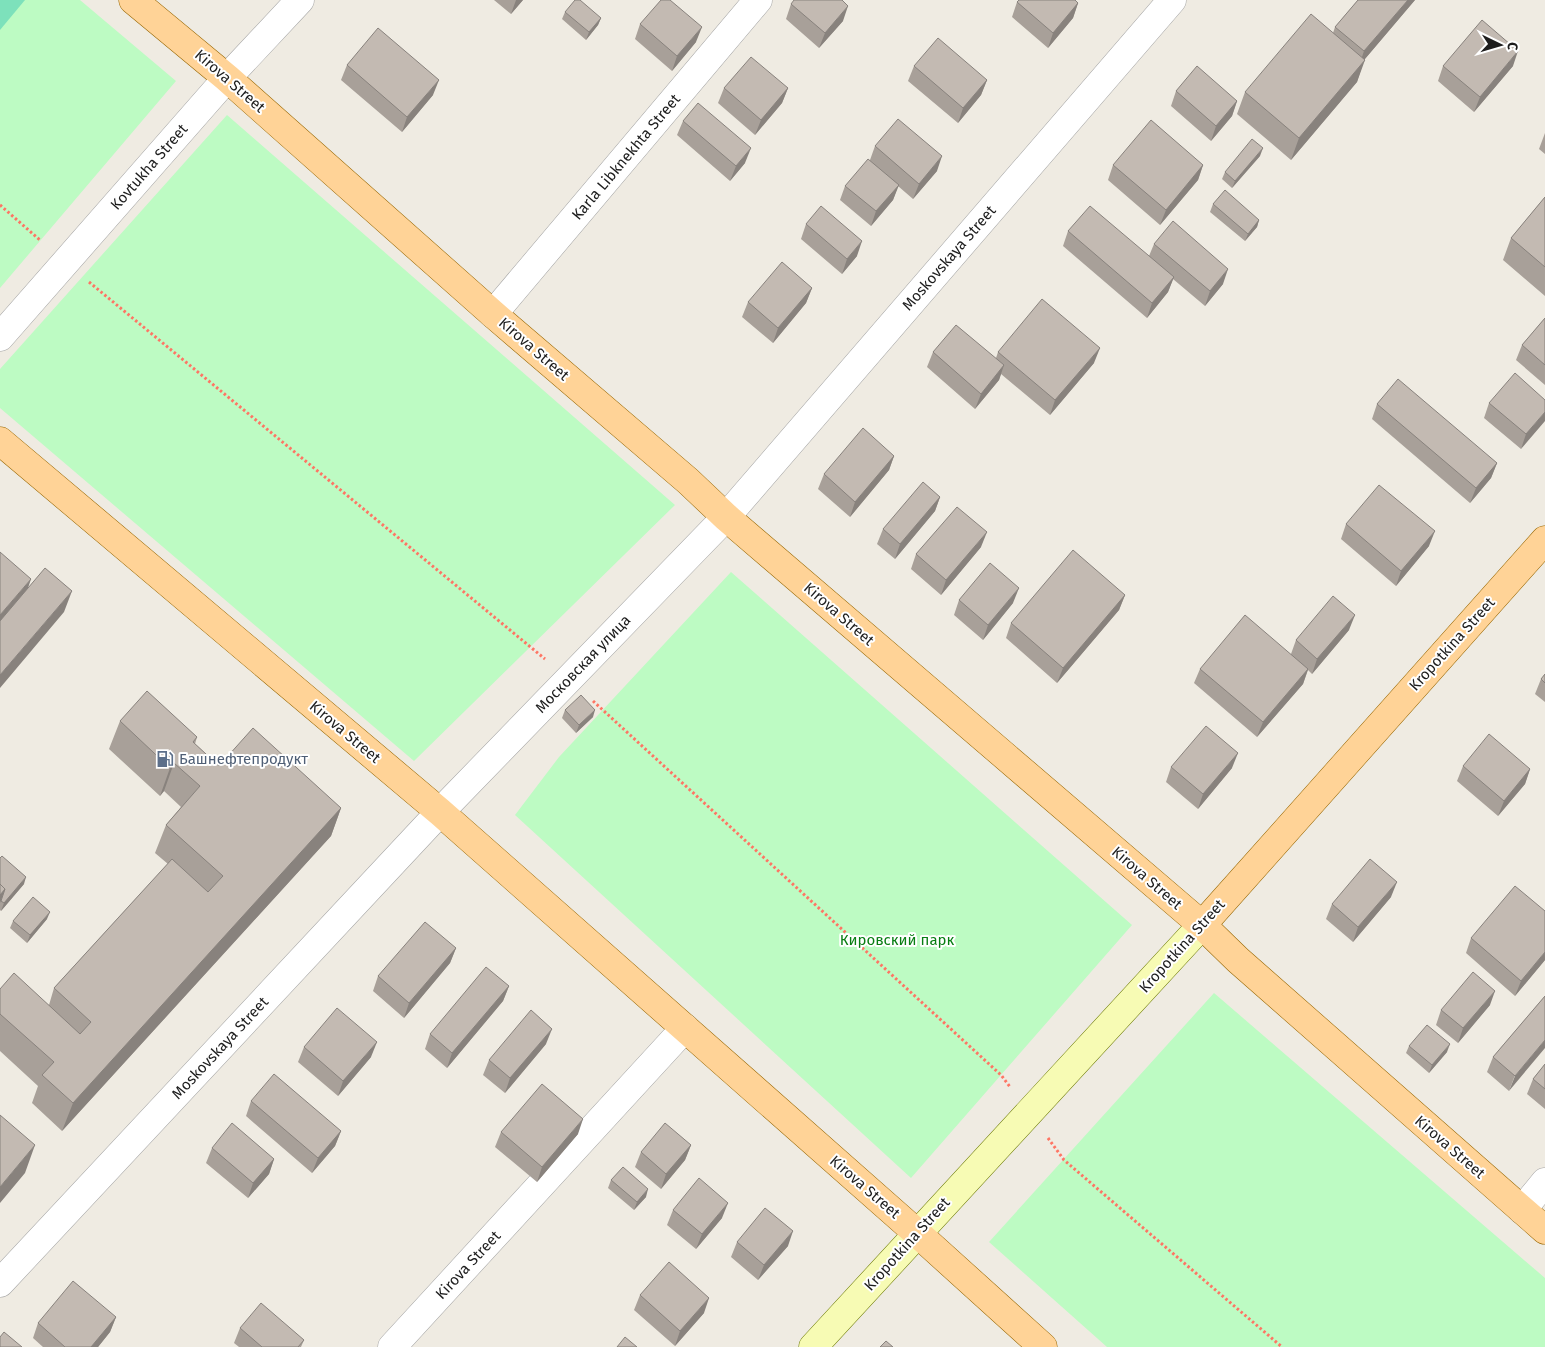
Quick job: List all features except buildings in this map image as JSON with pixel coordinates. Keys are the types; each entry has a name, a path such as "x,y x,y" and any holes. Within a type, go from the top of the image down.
{"main road":[{"name":"Kirova Street","path":"132,0 227,78 493,314 688,481 726,517 1202,925 1246,967 1545,1230"},
{"name":"Kirova Street","path":"0,441 440,812 917,1233 1043,1347"},
{"name":"Kropotkina Street","path":"812,1347 1202,925 1545,540"}],"street":[{"name":"Kovtukha Street","path":"0,336 227,78 300,0"},
{"name":"Karla Libknekhta Street","path":"493,314 758,0"},
{"name":"Moskovskaya Street","path":"726,517 1172,0"},
{"name":"Московская улица","path":"440,812 726,517"},
{"name":"Moskovskaya Street","path":"0,1283 440,812"},
{"name":"Kirova Street","path":"392,1347 685,1028"},
{"path":"1522,1210 1545,1182"}],"path":[{"path":"0,205 65,262 568,679 1001,1075"},
{"path":"1064,1160 1282,1347"}],"green space":[{"path":"0,0 80,0 176,81 0,288"},
{"path":"0,0 25,0 0,30"},
{"path":"227,115 675,505 414,761 0,408 0,369"},
{"name":"Кировский парк","path":"731,572 1132,925 911,1178 515,815 559,757"},
{"path":"1214,993 1545,1278 1545,1347 1107,1347 989,1242"}],"place":[{"name":"Башнефтепродукт","path":"165,759"}]}
